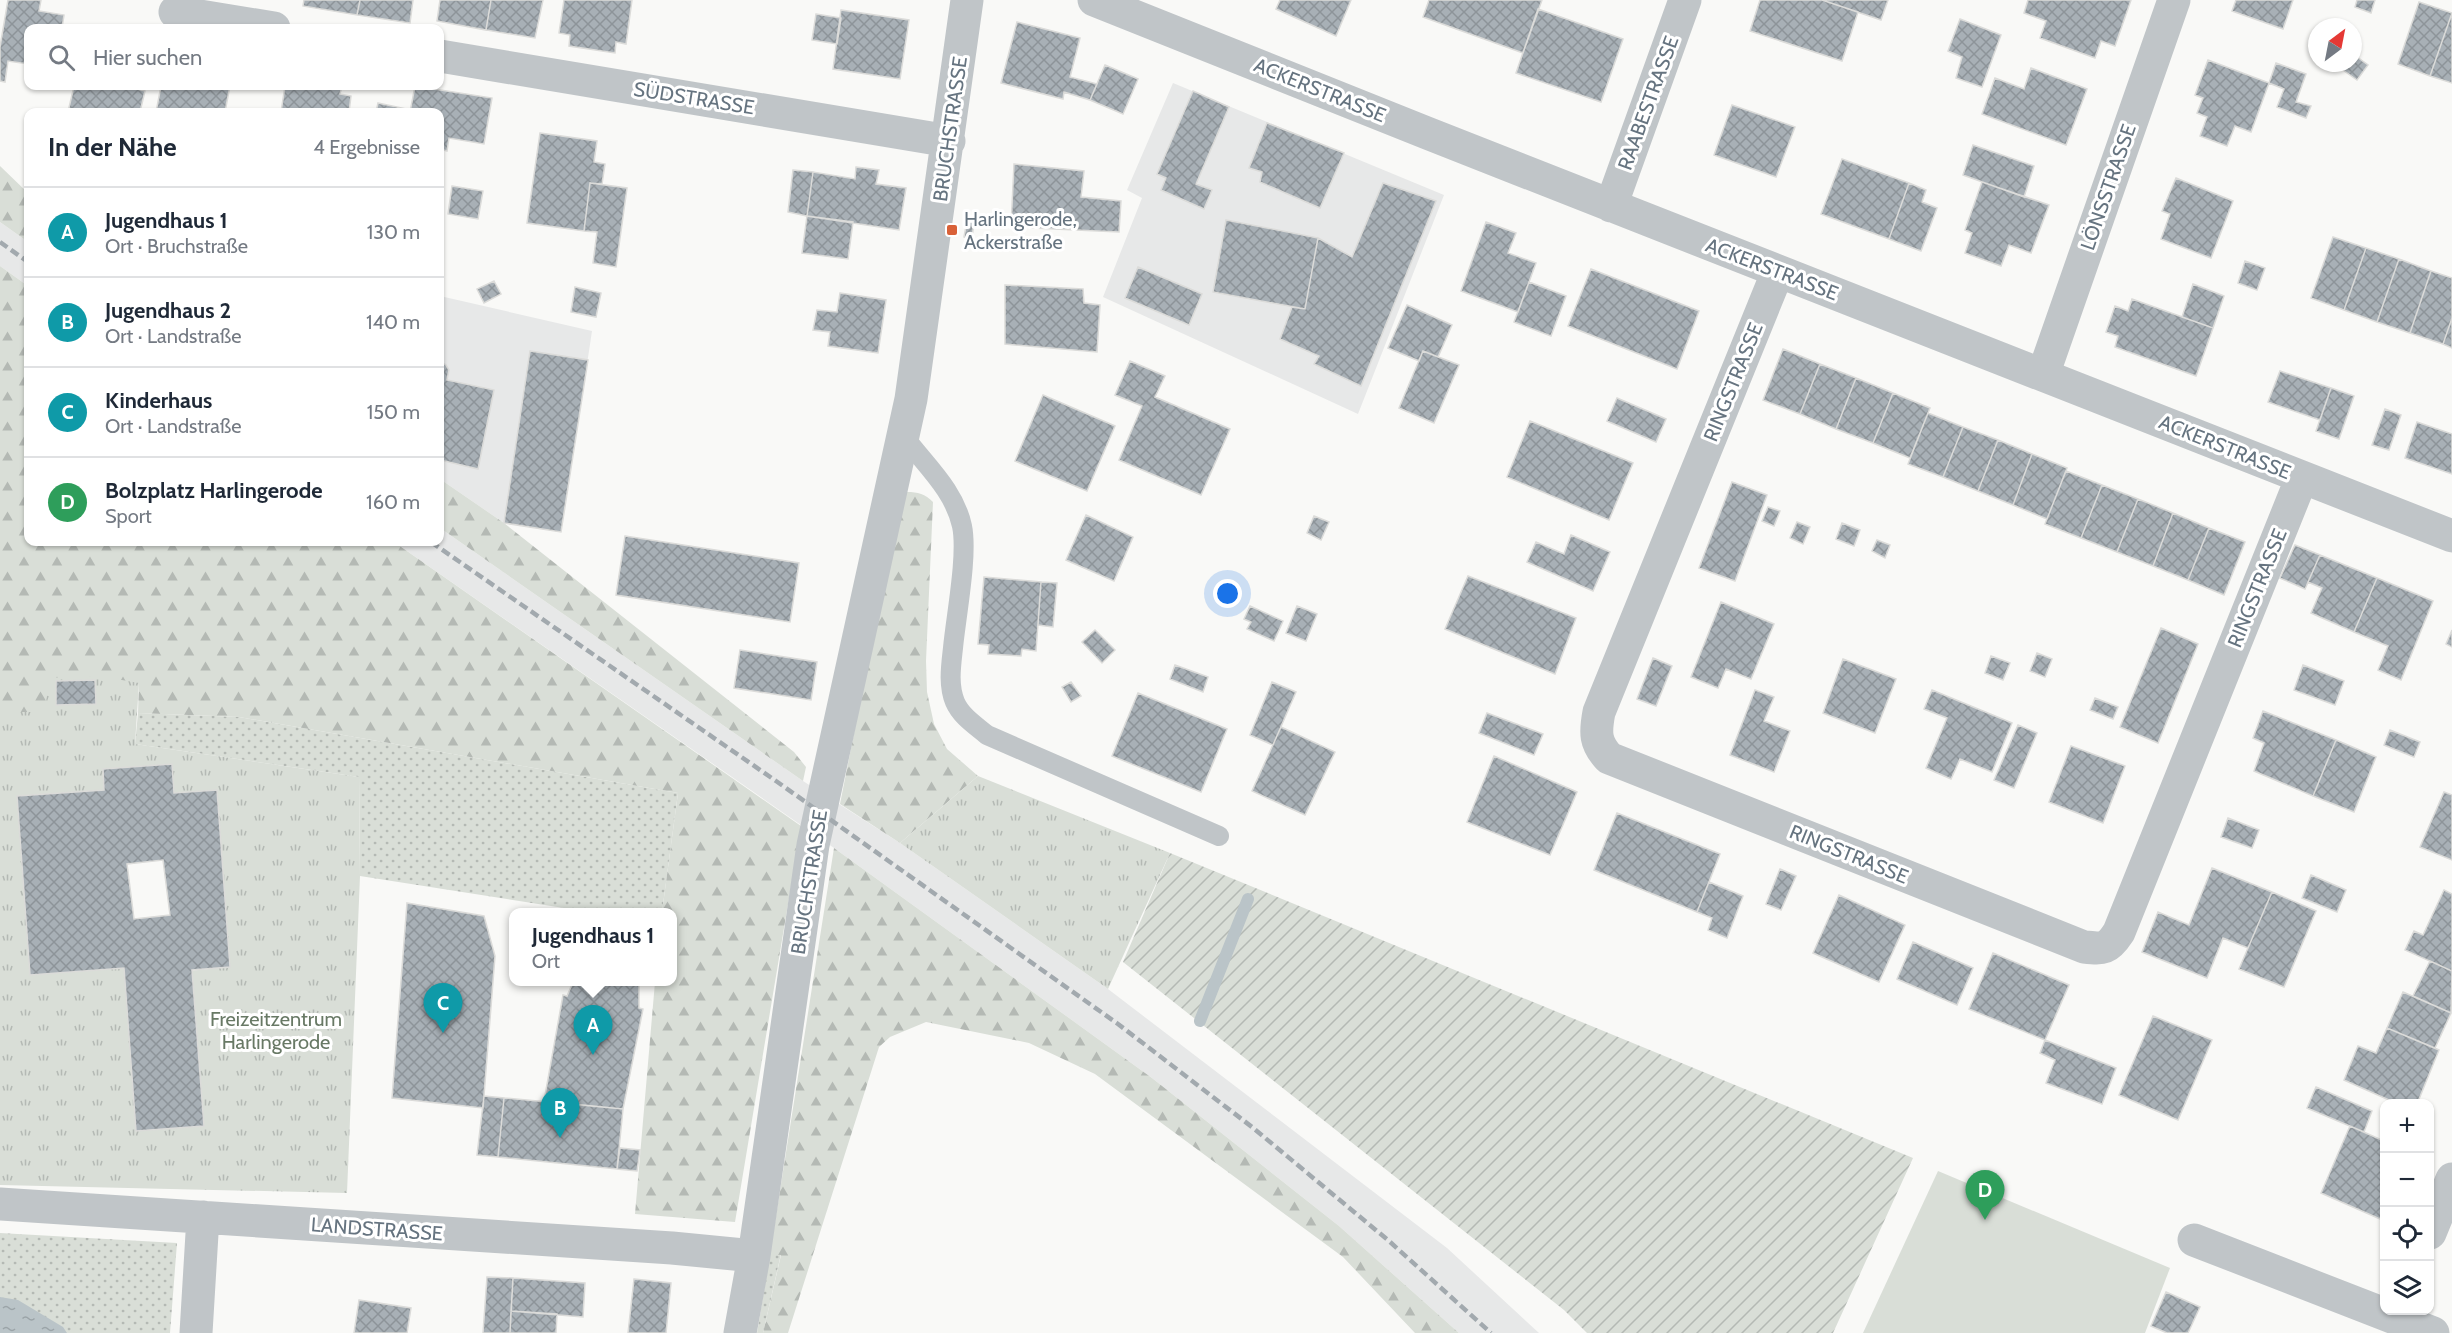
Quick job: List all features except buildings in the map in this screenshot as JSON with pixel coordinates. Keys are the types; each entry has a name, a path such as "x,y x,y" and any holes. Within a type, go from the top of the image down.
{"street":[{"name":"BRUCHSTRASSE","path":"740,1333 754,1256 813,845 911,399 967,0"},
{"name":"ACKERSTRASSE","path":"1094,0 1611,206 2452,536"},
{"name":"RAABESTRASSE","path":"1611,206 1685,0"},
{"name":"LÖNSSTRASSE","path":"2043,375 2174,0"},
{"path":"175,12 249,24"},
{"name":"SÜDSTRASSE","path":"444,57 949,141"},
{"name":"RINGSTRASSE","path":"1779,271 1599,712 1595,735 1598,744 1609,758 2084,947 2100,949 2110,945 2119,932 2302,477"},
{"path":"2434,1223 2452,1179"},
{"name":"LANDSTRASSE","path":"0,1204 672,1248 754,1256"},
{"path":"196,1333 203,1217"},
{"path":"2193,1240 2392,1320 2433,1333"}],"lane":[{"path":"903,435 954,502 962,527 963,560 950,679 955,703 966,717 987,735 1219,836"}],"shaded area":[{"path":"1173,83 1444,195 1358,414 1103,297 1142,198 1127,190"},
{"path":"0,222 24,239 24,283 0,266"},
{"path":"444,297 592,331 575,444 518,431 504,523 444,482"},
{"path":"444,531 803,781 900,843 1108,989 1447,1248 1539,1333 1459,1333 1339,1226 1152,1078 834,848 400,546 444,546"}],"green space":[{"path":"0,166 24,189 24,239 0,222"},
{"path":"0,266 24,283 24,546 400,546 801,826 735,1222 635,1214 655,986 677,986 677,908 663,908 678,793 239,717 138,713 139,683 46,712 0,712"},
{"path":"444,482 504,523 794,752 806,767 803,781 444,531"},
{"path":"907,492 921,494 933,502 926,661 927,692 934,724 947,749 978,776 900,843 840,804 900,501"},
{"name":"Freizeitzentrum Harlingerode","path":"99,676 139,683 135,744 359,777 360,876 347,1193 0,1185 0,712 46,712 47,678","holes":["172,764 174,793 230,967 125,977 124,968 31,975 17,797 104,790 103,769"]},
{"path":"138,713 239,717 678,793 663,908 564,908 360,876 359,777 135,744"},
{"path":"978,776 1170,853 1108,989 900,843"},
{"path":"834,848 1152,1078 1339,1226 1459,1333 1415,1333 1343,1257 1095,1074 1029,1043 926,1022 890,1037 879,1047 788,1333 763,1333 781,1255 770,1254"},
{"path":"1170,853 1913,1158 1833,1333 1587,1333 1564,1310 1123,962"},
{"path":"1938,1171 2170,1268 2145,1333 1863,1333"},
{"path":"0,1233 177,1243 170,1333 0,1333"},
{"path":"770,1254 781,1254 763,1333 757,1333"}],"water":[{"path":"0,1297 18,1300 63,1327 67,1333 0,1333"}],"waterway":[{"path":"1200,1021 1248,899"}],"railway":[{"path":"0,242 24,259"},
{"path":"437,546 776,781 1118,1024 1252,1127 1389,1241 1491,1333"}],"place":[{"name":"Harlingerode, Ackerstraße","path":"952,230"},
{"name":"Kinderhaus","path":"443,1033"},
{"name":"Jugendhaus 1","path":"593,1055"},
{"name":"Jugendhaus 2","path":"560,1138"},
{"name":"Bolzplatz Harlingerode","path":"1985,1220"}]}
